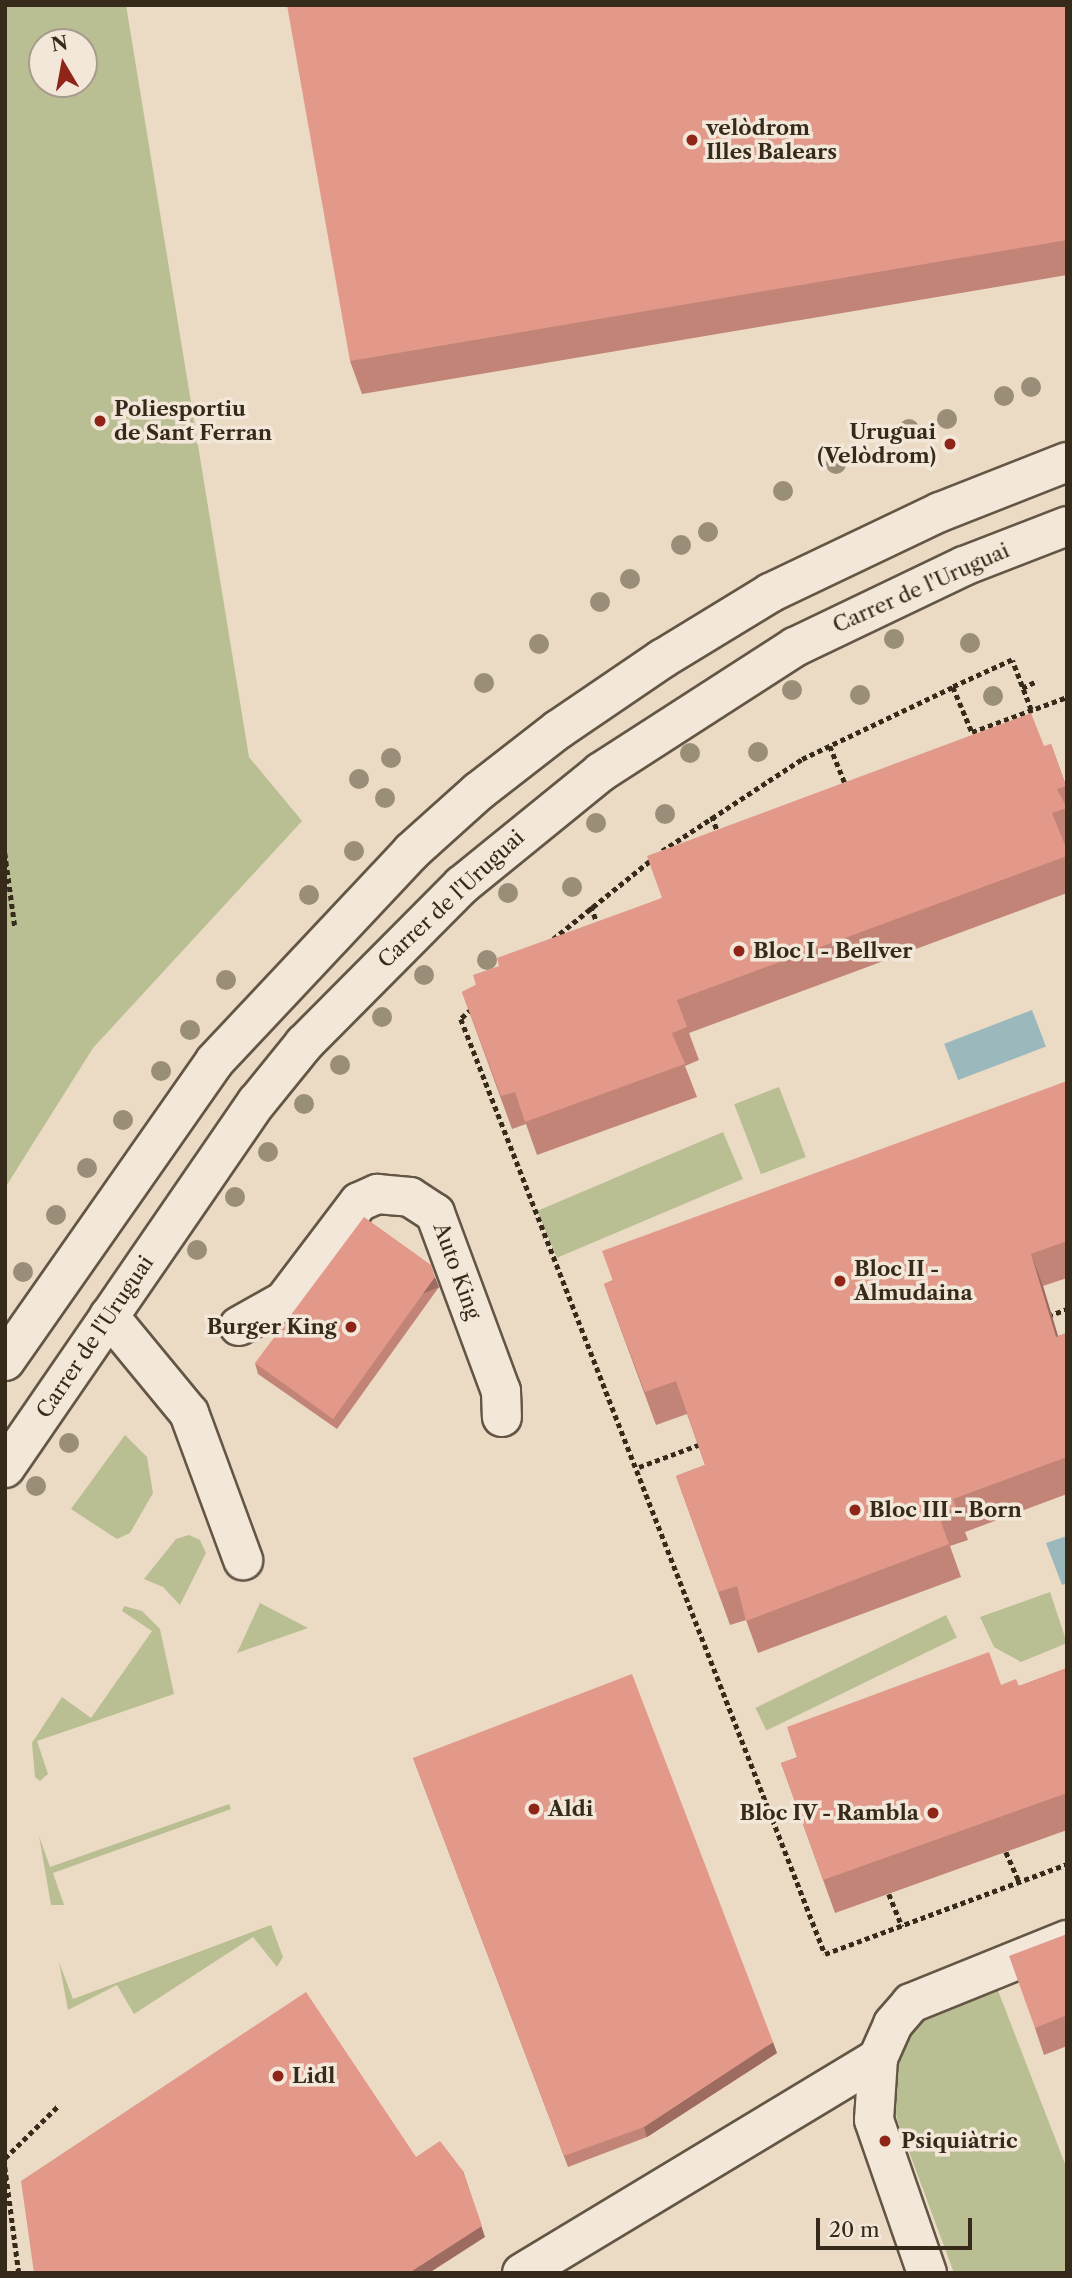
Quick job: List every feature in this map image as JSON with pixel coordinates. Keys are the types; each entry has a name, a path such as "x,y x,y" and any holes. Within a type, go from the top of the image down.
{"street":[{"path":"5,1361 215,1061 411,852 479,791 593,705 770,593 940,512 1057,469"},
{"name":"Carrer de l'Uruguai","path":"5,1468 257,1102 304,1044 409,936 528,827 684,715 796,647 964,566 1067,526"},
{"name":"Auto King","path":"239,1326 284,1301 359,1202 377,1194 410,1197 435,1213 501,1391 502,1417"},
{"path":"108,1316 189,1413 243,1560"},
{"path":"927,2273 874,2120 878,2059 893,2024 911,2003 1067,1940"},
{"path":"522,2273 878,2059"}],"path":[{"path":"542,949 591,906 712,816 830,746 1012,660 1031,710"},
{"path":"1023,688 1037,681"},
{"path":"953,687 976,743"},
{"path":"972,732 1067,697"},
{"path":"830,746 852,801"},
{"path":"712,816 720,838"},
{"path":"5,853 15,927"},
{"path":"591,906 600,929"},
{"path":"482,1001 461,1019 639,1467 825,1954 1067,1864"},
{"path":"1039,1320 1067,1309"},
{"path":"639,1467 708,1441"},
{"path":"1006,1852 1019,1881"},
{"path":"889,1894 902,1926"},
{"path":"5,2158 59,2105"},
{"path":"5,2167 19,2273"}],"green space":[{"name":"Poliesportiu de Sant Ferran","path":"5,5 126,5 249,757 302,821 93,1048 5,1188"},
{"path":"779,1087 806,1157 761,1174 734,1104"},
{"path":"723,1132 743,1179 557,1258 537,1211"},
{"path":"125,1435 147,1457 153,1493 130,1533 117,1539 71,1509"},
{"path":"189,1535 200,1540 206,1553 180,1605 163,1587 144,1579 176,1539"},
{"path":"1050,1592 1067,1643 1021,1662 994,1647 980,1617"},
{"path":"260,1603 308,1628 237,1653"},
{"path":"124,1606 142,1611 160,1629 174,1694 37,1741 48,1774 40,1781 35,1777 32,1743 62,1697 91,1718 152,1631 122,1611"},
{"path":"946,1615 957,1637 766,1730 755,1708"},
{"path":"229,1804 231,1809 53,1873 64,1905 51,1905 39,1836 50,1867"},
{"path":"271,1925 283,1957 277,1967 253,1937 134,2014 117,1985 68,2010 59,1962 73,1999"},
{"path":"997,1988 1067,2169 1067,2273 954,2273 892,2099 899,2062 911,2034 925,2019"}],"water":[{"path":"1032,1010 1046,1046 958,1080 944,1044"},
{"path":"1067,1536 1067,1583 1062,1585 1046,1543"}],"building":[{"name":"velòdrom Illes Balears","path":"287,5 1067,5 1067,240 350,361"},
{"name":"Bloc I - Bellver","path":"1031,713 1044,746 1051,744 1066,786 1057,789 1067,808 1052,813 1067,856 677,1000 687,1027 672,1033 685,1064 525,1122 515,1092 501,1096 462,992 476,985 473,975 499,966 497,958 662,898 647,856"},
{"path":"1067,1081 1067,1241 1031,1254 1056,1337 1067,1333 1067,1457 953,1499 956,1508 938,1514 949,1544 746,1621 737,1586 718,1592 676,1476 705,1465 676,1381 645,1392 604,1284 613,1281 602,1251"},
{"name":"Burger King","path":"364,1217 431,1265 435,1277 333,1419 255,1363"},
{"name":"Bloc IV - Rambla","path":"989,1652 1001,1685 1016,1679 1019,1686 1067,1668 1067,1793 823,1880 781,1763 797,1758 787,1727"},
{"path":"632,1674 773,2042 644,2127 564,2156 413,1758"},
{"path":"1067,1934 1067,2015 1035,2028 1009,1956"},
{"name":"Lidl","path":"306,1992 416,2157 440,2141 463,2171 482,2226 409,2273 34,2273 21,2181"}],"place":[{"name":"velòdrom Illes Balears","path":"692,140"},
{"name":"Poliesportiu de Sant Ferran","path":"100,421"},
{"name":"Uruguai (Velòdrom)","path":"950,444"},
{"name":"Bloc I - Bellver","path":"739,951"},
{"name":"Bloc II - Almudaina","path":"840,1281"},
{"name":"Burger King","path":"351,1327"},
{"name":"Bloc III - Born","path":"855,1510"},
{"name":"Aldi","path":"534,1809"},
{"name":"Bloc IV - Rambla","path":"933,1813"},
{"name":"Lidl","path":"278,2076"},
{"name":"Psiquiàtric","path":"885,2141"}]}
